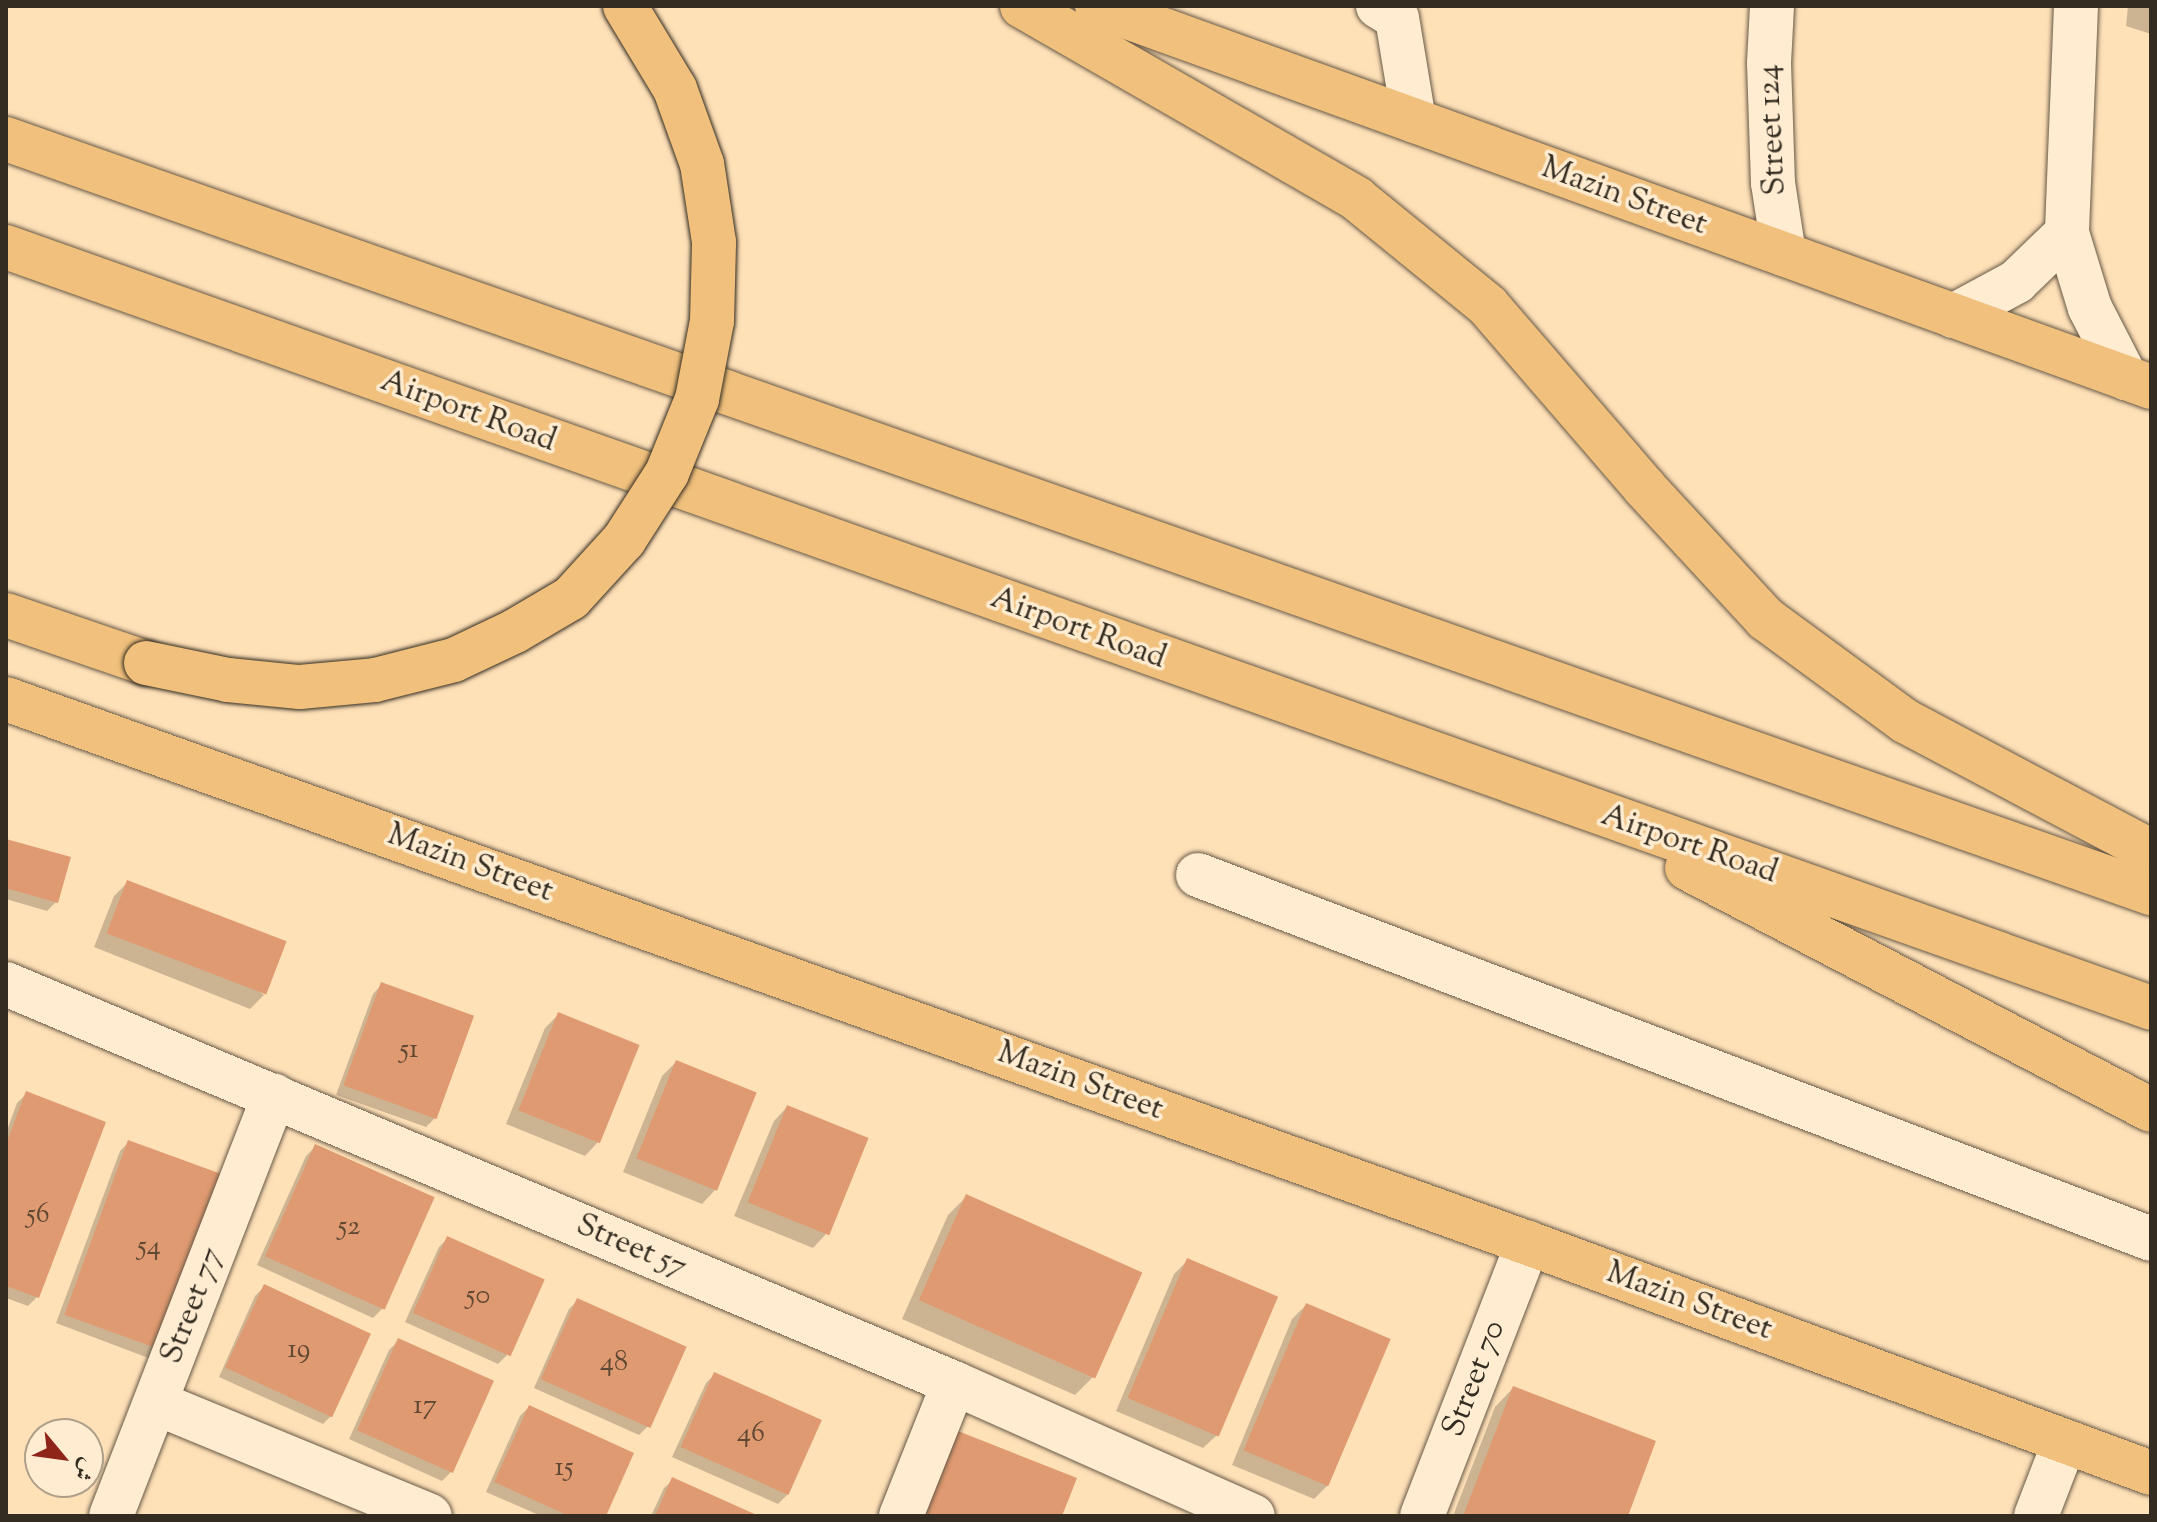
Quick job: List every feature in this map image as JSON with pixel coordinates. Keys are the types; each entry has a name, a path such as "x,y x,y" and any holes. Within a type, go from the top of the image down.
{"main road":[{"path":"6,615 146,663 228,680 300,687 375,680 454,660 515,631 571,598 624,540 667,473 697,399 712,321 714,242 702,164 675,89 625,6"},
{"path":"1022,6 1357,199 1488,306 1644,487 1766,619 1905,721 2151,851"},
{"name":"Mazin Street","path":"1097,6 2138,382"},
{"path":"6,139 2151,893"},
{"name":"Airport Road","path":"6,247 2151,1008"},
{"name":"Mazin Street","path":"6,699 1528,1243 2151,1473"},
{"path":"1550,797 2151,1110"}],"street":[{"path":"1378,6 1397,18 1414,121"},
{"name":"Street 124","path":"1772,6 1769,63 1773,183 1784,254"},
{"path":"2076,6 2067,233 2090,308 2138,382"},
{"path":"1953,316 2016,282 2067,233"},
{"path":"1198,875 2151,1239"},
{"name":"Street 57","path":"6,984 954,1383 1253,1516"},
{"name":"Street 77","path":"111,1516 274,1096"},
{"name":"Street 70","path":"1422,1516 1528,1243"},
{"path":"901,1516 954,1383"},
{"path":"156,1403 430,1516"},
{"path":"2036,1516 2065,1441"}],"building":[{"path":"6,839 71,857 58,903 6,888"},
{"path":"127,880 287,941 266,994 107,933"},
{"path":"381,982 474,1016 436,1119 343,1085"},
{"path":"558,1012 640,1045 600,1143 518,1110"},
{"path":"676,1060 757,1093 717,1191 636,1158"},
{"path":"26,1091 106,1122 39,1298 6,1286 6,1144"},
{"path":"787,1105 869,1138 829,1235 748,1202"},
{"path":"128,1140 235,1179 172,1354 64,1315"},
{"path":"315,1144 435,1197 385,1310 265,1256"},
{"path":"966,1194 1142,1273 1095,1378 919,1300"},
{"path":"447,1236 545,1280 511,1356 413,1313"},
{"path":"1187,1258 1278,1297 1219,1437 1128,1398"},
{"path":"264,1284 371,1334 332,1417 225,1367"},
{"path":"577,1298 687,1347 650,1428 541,1379"},
{"path":"1306,1303 1391,1339 1328,1486 1243,1450"},
{"path":"398,1338 494,1381 453,1473 357,1430"},
{"path":"714,1372 822,1420 788,1495 681,1447"},
{"path":"1513,1386 1656,1441 1628,1516 1463,1516"},
{"path":"529,1405 634,1453 606,1516 569,1516 494,1482"},
{"path":"958,1431 1077,1478 1062,1516 924,1516"},
{"path":"672,1477 759,1516 655,1516"}]}
